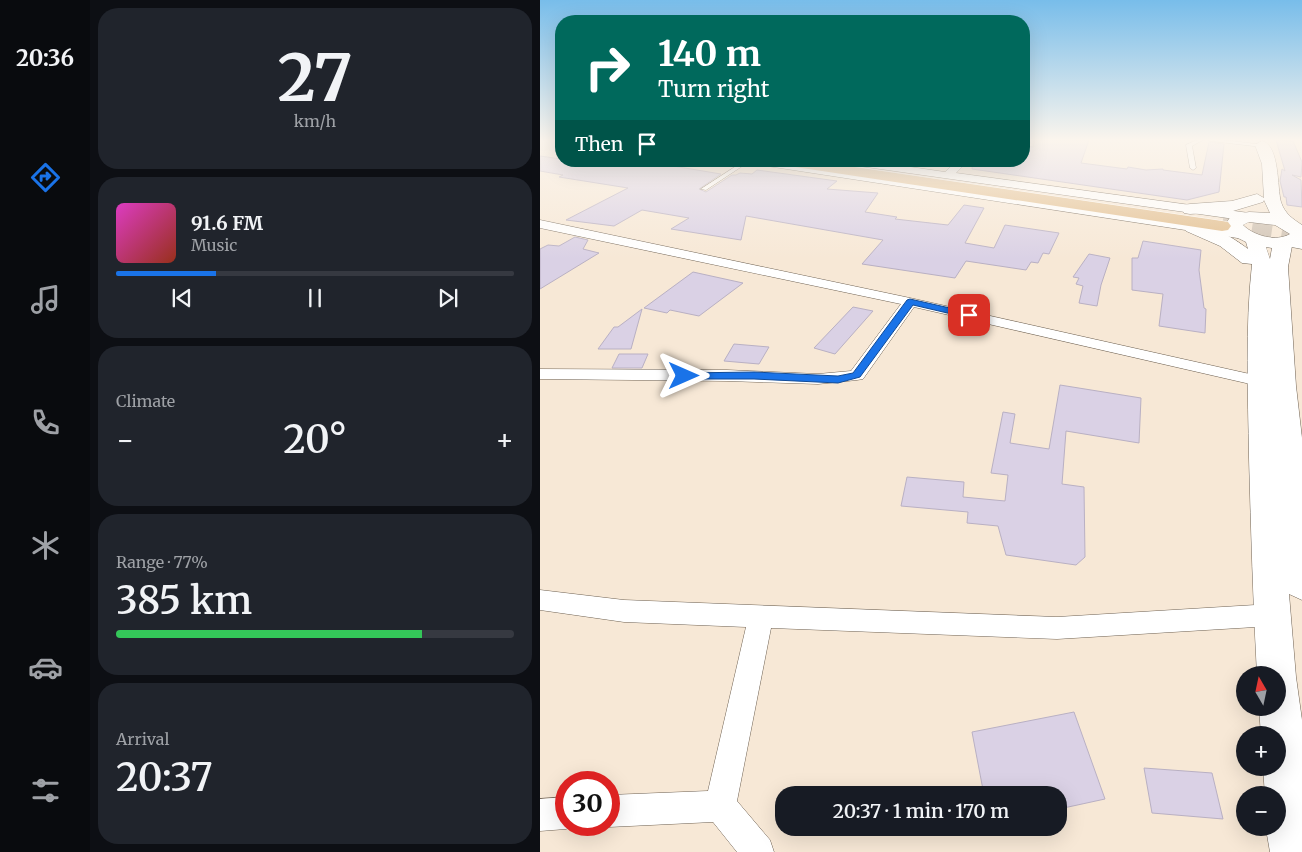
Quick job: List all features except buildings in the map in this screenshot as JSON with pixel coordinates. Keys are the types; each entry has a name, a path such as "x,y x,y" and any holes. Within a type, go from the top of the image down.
{"main road":[{"path":"915,180 1222,223 939,180"},
{"path":"1268,180 1267,200 1289,240 1272,384 1272,615 1276,666"},
{"path":"1267,200 1253,217 1238,220 1234,225 1238,232 1249,237 1261,258 1289,240"},
{"path":"1191,218 1233,206 1267,200"},
{"path":"1253,217 1289,240"},
{"path":"1191,218 1227,242 1289,240"},
{"path":"1272,384 1302,585"},
{"path":"1281,716 1290,829 1294,852"}],"street":[{"path":"898,180 1191,218 1253,217"},
{"path":"975,180 1191,218 1249,237"},
{"path":"541,225 910,302 1272,384"},
{"path":"540,374 593,376 754,376 838,380 857,375 910,302"},
{"path":"540,600 624,611 1057,628 1272,615"},
{"path":"720,806 761,616"},
{"path":"620,811 720,806"},
{"path":"720,806 758,852"},
{"path":"540,815 555,814"}],"lane":[{"path":"704,189 719,180"}],"tunnel":[{"path":"1222,226 1302,238"}],"route":[{"path":"684,376 754,376 838,380 857,375 910,302 969,315"}]}
